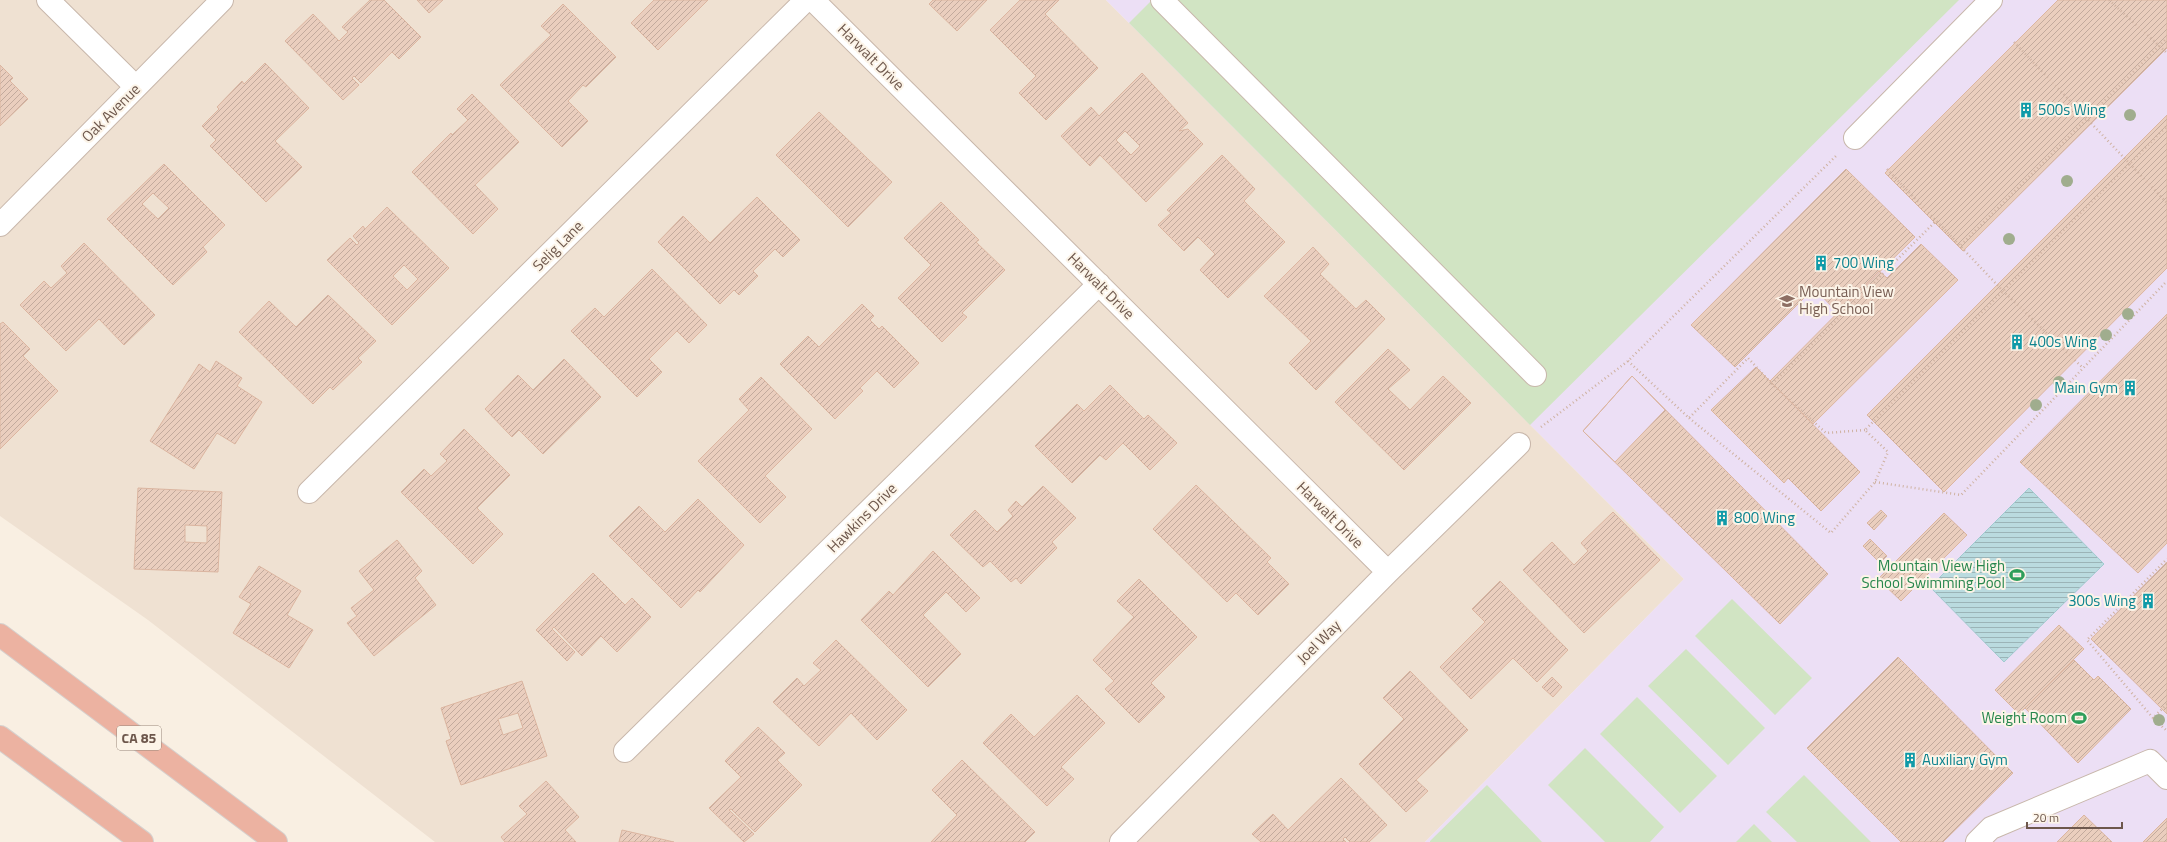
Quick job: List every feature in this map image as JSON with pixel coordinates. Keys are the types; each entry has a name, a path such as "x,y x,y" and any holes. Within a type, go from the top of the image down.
{"highway":[{"name":"CA 85","path":"0,635 276,842"},
{"path":"0,737 142,842"}],"street":[{"path":"48,0 136,87"},
{"name":"Oak Avenue","path":"0,226 222,0"},
{"name":"Selig Lane","path":"309,492 806,0"},
{"name":"Harwalt Drive","path":"814,0 1388,572"},
{"path":"1162,0 1535,375"},
{"path":"1855,138 1991,0"},
{"name":"Hawkins Drive","path":"625,751 1099,284"},
{"name":"Joel Way","path":"1121,842 1388,572 1519,444"},
{"path":"1977,842 1991,828 2150,761 2167,778"}],"path":[{"path":"2109,0 2167,53"},
{"path":"1961,245 2167,38"},
{"path":"2014,42 2167,203"},
{"path":"1690,418 1748,358 1772,384 1826,433 1865,430 2167,126"},
{"path":"1519,444 1628,361 1855,138"},
{"path":"1887,169 1961,245 2003,291 2083,368"},
{"path":"1772,384 1936,220"},
{"path":"1875,482 1961,495 2167,281"},
{"path":"1628,361 1690,418 1831,533 1875,482 1888,452 1865,430"},
{"path":"2167,559 2087,640 2153,718 2167,731"},
{"path":"2153,718 2167,704"}],"shaded area":[{"path":"0,0 1106,0 1684,579 1425,842 435,842 148,620 0,516"},
{"name":"Mountain View High School","path":"1106,0 2167,0 2167,842 1425,842 1684,579"}],"green space":[{"path":"1152,0 1959,0 1530,425 1129,23"},
{"path":"1732,599 1812,678 1775,715 1695,636"},
{"path":"1686,649 1765,728 1728,765 1648,686"},
{"path":"1637,697 1717,776 1680,813 1600,734"},
{"path":"1585,748 1664,827 1650,842 1605,842 1548,785"},
{"path":"1804,775 1871,842 1797,842 1766,812"},
{"path":"1487,785 1542,842 1430,842 1430,841"},
{"path":"1754,824 1772,842 1736,842"}],"water":[{"name":"Mountain View High School Swimming Pool","path":"2029,488 2104,564 2004,662 1930,587"}],"building":[{"path":"370,0 384,0 421,37 399,59 392,52 361,83 354,76 352,78 359,85 343,100 285,41 313,14 339,41 348,32 342,27"},
{"path":"417,0 443,0 429,13"},
{"path":"654,0 708,0 658,50 631,23"},
{"path":"933,0 987,0 957,31 929,4"},
{"path":"1020,0 1059,0 1045,14 1098,68 1046,120 1019,93 1036,76 990,30"},
{"name":"500s Wing","path":"2058,0 2167,0 2167,48 1963,251 1885,173"},
{"path":"563,4 616,57 586,87 583,85 568,101 588,121 562,147 500,85 551,35 541,26"},
{"path":"265,63 309,108 275,141 302,167 266,202 210,146 216,140 202,126 219,109 217,107 242,81 244,84"},
{"path":"0,65 13,78 10,81 28,99 0,126"},
{"path":"1142,73 1188,123 1179,131 1188,129 1203,144 1146,202 1100,155 1090,166 1061,136 1091,107 1099,116","holes":["1125,131 1140,146 1131,155 1116,140"]},
{"path":"472,94 519,142 475,185 498,209 473,234 412,172 451,133 452,135 468,120 457,109"},
{"path":"819,112 892,182 848,227 776,155"},
{"name":"400s Wing","path":"2167,115 2167,268 1944,492 1867,415"},
{"path":"1222,155 1255,189 1244,201 1285,242 1228,298 1200,270 1215,254 1198,237 1184,251 1158,225 1171,213 1167,210"},
{"path":"164,164 225,225 203,247 207,252 173,285 107,219","holes":["153,193 169,208 158,219 142,204"]},
{"name":"700 Wing","path":"1846,169 1915,237 1838,313 1814,288 1735,367 1691,325"},
{"path":"757,197 800,240 783,257 775,249 753,271 758,276 739,295 734,290 720,304 658,242 683,216 710,243"},
{"path":"941,202 979,240 976,242 1005,270 962,313 967,317 942,342 898,298 931,265 904,238"},
{"path":"387,207 449,268 392,325 327,260 350,238 357,245 359,243 353,236 363,226 365,229","holes":["404,265 418,279 407,290 393,276"]},
{"path":"84,243 155,315 124,345 99,319 66,351 20,305 44,281 51,288 67,273 61,266"},
{"name":"700 Wing","path":"1921,244 1958,280 1813,424 1770,381 1879,271 1887,278"},
{"path":"1313,247 1329,264 1320,274 1356,309 1366,300 1385,319 1316,390 1289,363 1311,341 1264,296"},
{"path":"652,269 707,325 689,343 677,331 649,359 662,372 637,397 571,331 595,308 604,317"},
{"path":"328,295 376,341 358,358 362,362 333,390 330,387 313,404 239,332 269,301 296,327"},
{"path":"862,304 874,316 870,320 879,329 882,326 919,363 894,388 877,371 860,388 863,391 835,419 780,364 808,336 819,347"},
{"name":"Main Gym","path":"2167,314 2167,543 2138,573 2020,462"},
{"path":"3,322 30,349 23,356 58,391 0,449 0,324"},
{"path":"1388,349 1410,370 1388,389 1410,410 1443,376 1471,403 1404,470 1335,402"},
{"path":"564,359 601,397 543,454 519,430 512,437 485,409 518,375 533,390"},
{"path":"216,361 242,378 237,386 262,402 235,444 217,433 194,469 150,441 199,364 210,372"},
{"path":"1756,367 1860,472 1821,511 1788,478 1784,483 1711,410"},
{"name":"800 Wing","path":"1632,376 1828,574 1780,624 1583,431"},
{"path":"1632,376 1665,410 1615,462 1583,431"},
{"path":"761,377 812,429 765,476 786,497 760,523 698,461 749,410 739,399"},
{"path":"1110,385 1144,419 1148,415 1177,443 1150,470 1123,443 1106,460 1100,455 1072,483 1035,446 1077,404 1084,411"},
{"path":"464,429 510,475 477,508 503,534 473,564 401,492 424,469 431,476 447,461 440,454"},
{"path":"1196,485 1271,558 1267,562 1289,584 1258,615 1236,593 1227,602 1153,529"},
{"path":"1043,486 1076,518 1052,542 1057,548 1021,584 1016,578 1011,582 990,561 983,567 950,535 975,510 997,532 1013,516 1008,510 1016,501 1022,507"},
{"path":"138,488 222,492 218,572 134,569","holes":["185,525 207,526 207,543 185,542"]},
{"path":"698,499 744,545 700,592 698,590 681,608 609,536 639,506 665,532"},
{"path":"1881,510 1887,516 1874,530 1867,523"},
{"path":"1613,512 1660,560 1584,633 1523,570 1552,542 1574,565 1588,551 1581,543"},
{"path":"1944,513 1967,535 1901,601 1878,579"},
{"path":"1870,539 1887,556 1880,563 1863,546"},
{"path":"397,540 422,571 415,578 436,605 374,656 347,623 357,616 351,608 374,590 359,571"},
{"path":"933,551 980,598 966,612 946,592 923,615 961,654 928,687 861,620 889,591 893,595"},
{"name":"300s Wing","path":"2167,562 2167,714 2091,639"},
{"path":"259,566 301,591 287,615 313,630 289,668 233,633 251,604 239,597"},
{"path":"593,573 625,605 632,598 651,617 617,652 601,636 582,656 554,627 552,629 575,652 567,661 536,630"},
{"path":"1139,579 1197,637 1151,683 1165,697 1139,723 1105,689 1114,681 1093,660 1134,617 1117,601"},
{"path":"1500,581 1568,650 1537,682 1513,658 1471,699 1440,667 1485,622 1472,609"},
{"path":"2059,625 2084,649 2019,714 1995,690"},
{"path":"836,640 907,710 877,740 851,713 819,746 773,702 797,678 804,686 821,670 813,663"},
{"name":"Auxiliary Gym","path":"1898,657 2013,773 1943,842 1901,842 1807,748"},
{"name":"Weight Room","path":"2074,660 2094,680 2098,676 2131,709 2078,763 2025,708"},
{"path":"1410,671 1468,730 1416,780 1428,791 1406,812 1359,764 1404,719 1383,698"},
{"path":"1552,677 1562,687 1553,697 1542,687"},
{"path":"522,681 547,756 461,785 446,741 451,739 441,708","holes":["518,713 523,728 503,735 498,719"]},
{"path":"1077,695 1105,723 1061,767 1074,779 1047,806 983,743 1011,714 1034,737"},
{"path":"758,727 785,753 777,760 802,785 755,832 731,809 729,810 754,834 744,842 709,808 741,777 725,761"},
{"path":"962,760 1035,832 1025,842 931,842 957,815 932,790"},
{"path":"1341,778 1387,825 1369,842 1350,842 1345,837 1343,839 1346,842 1261,842 1252,834 1273,814 1288,830"},
{"path":"546,781 579,817 565,830 576,842 505,842 501,837 527,814 519,806"},
{"path":"2084,815 2112,842 2057,842"},
{"path":"2167,818 2167,842 2143,842"},
{"path":"622,830 674,842 619,842"}],"place":[{"name":"500s Wing","path":"2026,110"},
{"name":"700 Wing","path":"1821,263"},
{"name":"Mountain View High School","path":"1787,301"},
{"name":"400s Wing","path":"2017,342"},
{"name":"Main Gym","path":"2130,388"},
{"name":"800 Wing","path":"1722,518"},
{"name":"Mountain View High School Swimming Pool","path":"2017,575"},
{"name":"300s Wing","path":"2148,601"},
{"name":"Weight Room","path":"2079,718"},
{"name":"Auxiliary Gym","path":"1910,760"}]}
